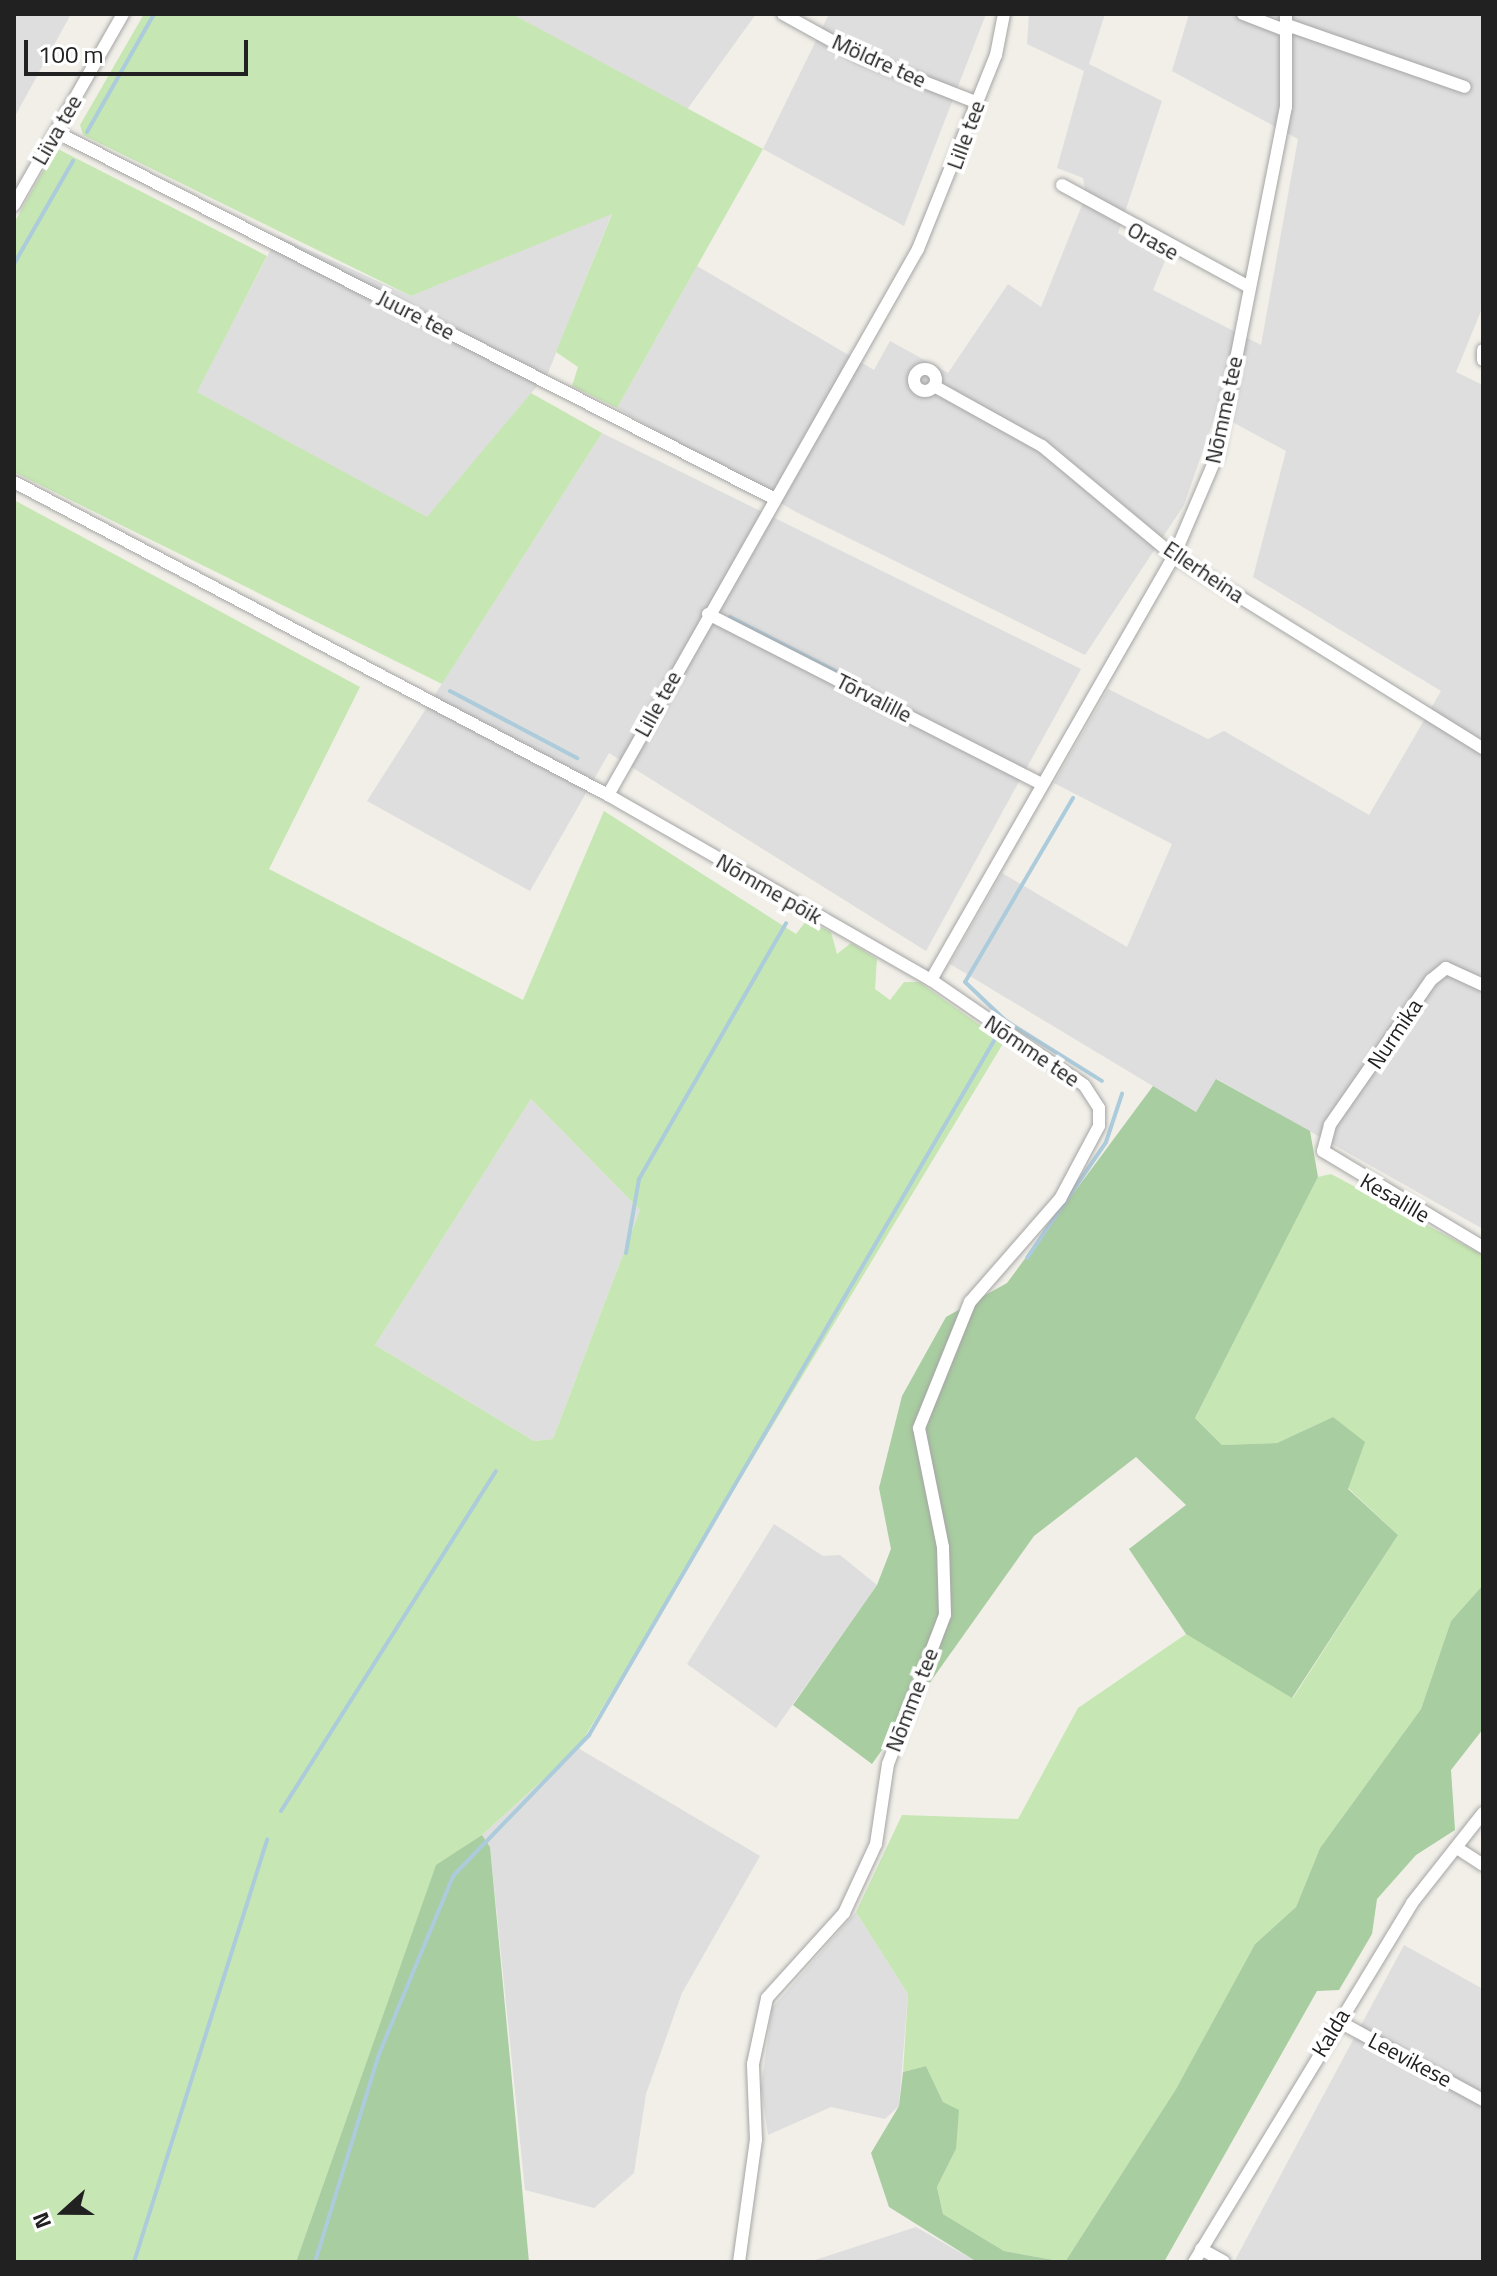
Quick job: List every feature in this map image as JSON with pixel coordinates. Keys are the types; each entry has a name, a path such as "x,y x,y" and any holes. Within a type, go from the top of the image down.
{"street":[{"name":"Liiva tee","path":"14,205 123,14"},
{"name":"Möldre tee","path":"783,14 861,57 978,103"},
{"name":"Lille tee","path":"608,795 708,614 918,249 978,103 1004,14"},
{"path":"1243,14 1287,23 1465,87"},
{"name":"Nõmme tee","path":"739,2262 756,2140 753,2064 767,1998 844,1913 876,1844 888,1764 945,1615 943,1547 919,1428 970,1302 1060,1199 1099,1126 1095,1099 1084,1085 931,980 1040,783 1174,556 1217,455 1286,107 1287,23"},
{"name":"Juure tee","path":"56,132 775,499"},
{"name":"Orase","path":"1062,185 1216,276 1249,287"},
{"path":"1483,350 1483,360"},
{"name":"Ellerheina","path":"934,386 1042,446 1174,556 1483,748"},
{"path":"14,482 608,795"},
{"name":"Tõrvalille","path":"708,614 1040,783"},
{"name":"Nõmme põik","path":"608,795 931,980"},
{"name":"Nurmika","path":"1324,1138 1431,980 1446,968 1483,985"},
{"name":"Kesalille","path":"1324,1138 1331,1161 1483,1247"},
{"name":"Kalda","path":"1194,2262 1338,2021 1483,1813"},
{"path":"1457,1848 1483,1865"},
{"name":"Leevikese","path":"1338,2021 1483,2100"},
{"path":"1201,2249 1224,2262"}],"shaded area":[{"path":"14,14 71,14 14,118"},
{"path":"512,14 756,14 686,111"},
{"path":"829,14 986,14 904,226 763,149"},
{"path":"1029,14 1105,14 1089,64 1162,101 1118,233 1165,261 1153,290 1261,345 1298,139 1172,71 1189,14 1483,14 1483,306 1456,372 1483,385 1483,1229 1217,1079 1196,1112 950,964 1002,873 1127,947 1172,844 1054,783 1108,689 1208,739 1224,731 1369,815 1441,691 1253,577 1286,451 1216,413 1184,505 1085,655 796,512 617,408 697,266 874,370 890,341 948,373 1008,284 1041,307 1086,195 1083,178 1057,168 1084,71 1027,44"},
{"path":"612,213 548,373 428,518 196,392 278,236 411,296"},
{"path":"602,433 1081,669 926,951 609,753 530,891 367,801"},
{"path":"531,1099 640,1210 553,1439 534,1441 375,1345"},
{"path":"774,1524 823,1556 840,1555 877,1585 776,1728 687,1664"},
{"path":"578,1748 760,1856 682,1993 646,2094 634,2173 594,2208 525,2190 490,1847 482,1835"},
{"path":"856,1912 908,1994 899,2106 885,2119 831,2107 768,2135 761,2088 772,2008"},
{"path":"1404,1945 1483,1989 1483,2262 1234,2262"},
{"path":"916,2227 977,2262 809,2262"}],"green space":[{"path":"144,14 512,14 763,149 617,408 572,386 578,367 556,352 612,214 411,296 83,135 80,125"},
{"path":"56,148 267,256 197,392 427,517 531,393 602,433 442,684 14,472 14,223"},
{"path":"14,500 360,687 269,869 523,1000 604,811 796,934 807,920 831,932 837,954 851,943 877,959 875,989 890,1000 904,982 919,982 1004,1042 578,1748 482,1835 436,1866 296,2262 14,2262","holes":["531,1099 640,1210 553,1439 534,1441 375,1345"]},
{"path":"1216,1079 1310,1131 1318,1177 1195,1418 1222,1445 1277,1443 1333,1417 1365,1442 1348,1489 1398,1535 1292,1698 1186,1634 1129,1549 1186,1505 1136,1457 1034,1536 872,1764 793,1705 877,1585 891,1549 879,1488 902,1396 946,1317 1007,1283 1153,1086 1196,1112"},
{"path":"1331,1174 1483,1255 1483,1585 1451,1621 1421,1709 1320,1848 1296,1907 1255,1944 1176,2089 1065,2262 1004,2251 943,2214 937,2187 956,2149 943,2102 926,2066 903,2072 908,1994 856,1912 902,1815 1018,1819 1078,1708 1186,1634 1293,1698 1398,1535 1348,1488 1333,1417 1277,1443 1222,1445 1195,1418 1318,1177"},
{"path":"1483,1585 1483,1729 1451,1770 1455,1830 1416,1855 1377,1899 1372,1934 1339,1990 1317,1991 1164,2262 1065,2262 1176,2089 1255,1944 1296,1907 1320,1848 1421,1709 1451,1621"},
{"path":"482,1835 490,1847 529,2262 296,2262 436,1865"},
{"path":"926,2066 943,2102 959,2110 956,2149 937,2187 943,2214 1004,2251 1065,2262 977,2262 889,2207 871,2153 899,2106 903,2072"}],"waterway":[{"path":"87,132 154,14"},
{"path":"14,264 73,161"},
{"path":"730,617 855,681"},
{"path":"450,691 577,758"},
{"path":"1073,798 965,982 1006,1021 1102,1081"},
{"path":"626,1253 639,1179 786,923"},
{"path":"315,2262 379,2054 453,1876 589,1735 995,1039"},
{"path":"1027,1258 1106,1142 1122,1094"},
{"path":"281,1811 496,1471"},
{"path":"134,2262 267,1839"}]}
